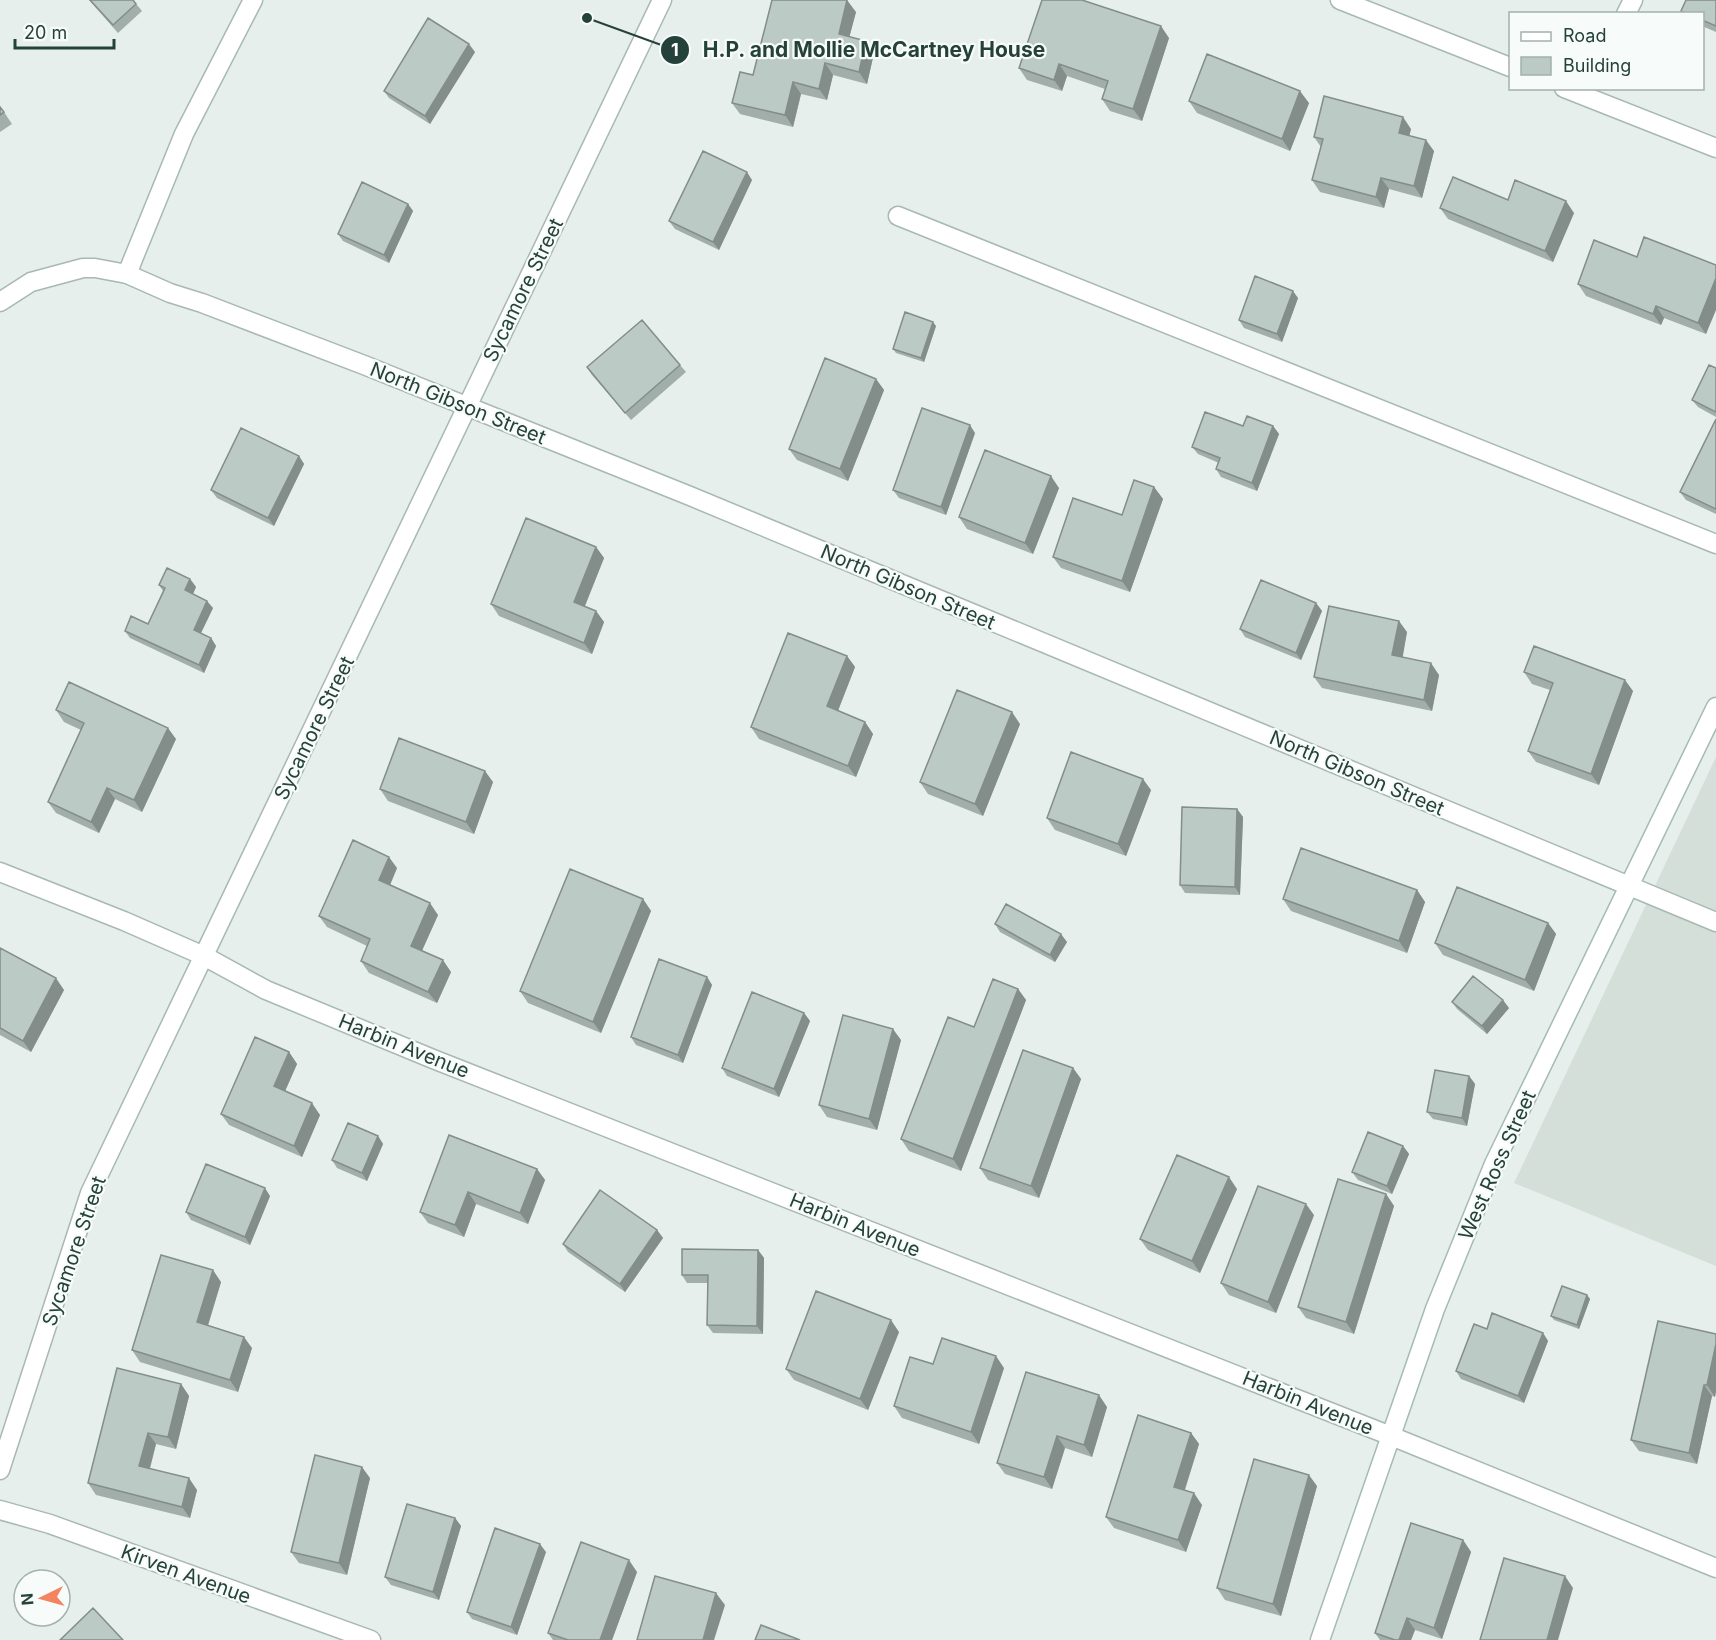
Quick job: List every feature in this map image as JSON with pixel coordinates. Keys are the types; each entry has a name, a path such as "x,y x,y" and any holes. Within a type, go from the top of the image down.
{"street":[{"path":"127,274 184,134 253,0"},
{"name":"Sycamore Street","path":"0,1470 90,1193 662,0"},
{"path":"1340,0 1509,67"},
{"path":"1588,93 1716,148"},
{"path":"898,216 1716,544"},
{"name":"North Gibson Street","path":"0,302 31,282 83,268 127,274 170,293 364,365 690,496 1716,922"},
{"name":"West Ross Street","path":"1320,1640 1436,1310 1494,1164 1716,707"},
{"name":"Harbin Avenue","path":"0,872 124,921 204,956 266,990 433,1059 1391,1436 1716,1568"},
{"name":"Kirven Avenue","path":"0,1510 50,1524 371,1640"}],"shaded area":[{"path":"1716,757 1716,1266 1514,1183"}],"building":[{"path":"90,0 133,0 136,4 113,25"},
{"path":"772,0 847,0 839,34 866,41 859,72 825,63 819,89 793,82 785,115 732,103 740,72 753,75"},
{"path":"1042,0 1082,0 1161,26 1133,109 1102,99 1108,81 1059,64 1054,80 1019,68"},
{"path":"1686,0 1716,0 1716,26 1704,21 1704,12 1681,11"},
{"path":"428,18 469,44 425,116 384,91"},
{"path":"1207,54 1300,91 1282,139 1189,101"},
{"path":"1324,96 1403,117 1399,133 1426,140 1414,186 1381,178 1376,197 1312,180 1323,139 1314,137"},
{"path":"703,151 747,172 713,242 669,221"},
{"path":"1453,177 1508,200 1515,180 1566,201 1545,251 1440,208"},
{"path":"362,182 408,204 384,255 338,234"},
{"path":"1644,237 1716,265 1716,278 1698,323 1656,306 1653,314 1578,284 1594,240 1637,257"},
{"path":"1255,276 1293,291 1277,334 1239,320"},
{"path":"905,312 933,322 921,358 893,349"},
{"path":"642,320 680,365 625,413 587,367"},
{"path":"825,358 876,379 840,469 789,449"},
{"path":"1709,365 1716,368 1716,412 1692,400"},
{"path":"922,408 970,425 941,507 893,490"},
{"path":"1205,412 1243,426 1247,416 1273,426 1252,483 1216,469 1220,458 1192,447"},
{"path":"1716,419 1716,509 1680,492"},
{"path":"241,428 299,456 268,518 211,490"},
{"path":"985,450 1051,476 1025,543 959,517"},
{"path":"1134,480 1154,487 1122,581 1053,557 1073,498 1122,515"},
{"path":"526,518 596,547 574,602 596,611 584,643 491,604"},
{"path":"167,568 190,579 185,590 207,601 194,630 211,638 199,665 125,631 131,616 148,624 165,588 159,585"},
{"path":"1261,580 1316,603 1296,653 1240,629"},
{"path":"1329,606 1399,621 1392,655 1431,663 1424,700 1314,677"},
{"path":"788,633 847,656 827,706 865,722 848,766 751,727"},
{"path":"1534,646 1625,680 1591,774 1528,751 1553,683 1524,672"},
{"path":"69,682 168,728 134,800 107,788 91,822 48,802 84,723 56,710"},
{"path":"957,690 1012,712 975,804 920,782"},
{"path":"399,738 485,771 466,822 380,789"},
{"path":"1071,752 1143,779 1118,844 1047,818"},
{"path":"1182,807 1237,809 1235,887 1180,885"},
{"path":"353,840 389,857 379,880 430,903 411,946 443,960 428,992 361,961 370,939 319,916"},
{"path":"1301,848 1417,890 1399,941 1283,899"},
{"path":"570,869 643,899 593,1022 520,991"},
{"path":"1457,887 1548,923 1525,980 1435,943"},
{"path":"1006,904 1061,934 1050,955 995,924"},
{"path":"0,948 56,978 23,1041 0,1028"},
{"path":"659,959 707,977 678,1055 631,1037"},
{"path":"1473,976 1503,1000 1482,1026 1452,1002"},
{"path":"993,979 1018,989 953,1159 901,1139 948,1017 974,1027"},
{"path":"752,992 804,1013 774,1089 722,1068"},
{"path":"843,1015 893,1029 869,1119 819,1105"},
{"path":"255,1037 289,1052 274,1086 312,1103 294,1146 221,1114"},
{"path":"1023,1050 1073,1068 1031,1186 980,1168"},
{"path":"1435,1070 1469,1076 1462,1118 1427,1112"},
{"path":"348,1123 378,1136 362,1173 332,1160"},
{"path":"1368,1132 1403,1146 1387,1186 1352,1172"},
{"path":"449,1135 537,1169 520,1213 468,1192 455,1225 420,1212"},
{"path":"1177,1155 1229,1177 1192,1261 1140,1239"},
{"path":"206,1164 265,1188 245,1237 186,1212"},
{"path":"1338,1179 1386,1194 1346,1322 1298,1307"},
{"path":"1258,1186 1306,1204 1268,1302 1221,1283"},
{"path":"600,1190 657,1230 620,1284 563,1244"},
{"path":"682,1249 758,1250 757,1326 707,1325 708,1275 682,1275"},
{"path":"161,1255 213,1270 197,1322 244,1337 230,1380 132,1350"},
{"path":"1562,1286 1587,1295 1577,1325 1551,1316"},
{"path":"816,1291 891,1320 860,1399 786,1369"},
{"path":"1492,1313 1543,1333 1518,1396 1456,1371 1474,1324 1487,1329"},
{"path":"1658,1321 1716,1334 1707,1385 1704,1385 1689,1453 1631,1440"},
{"path":"942,1338 996,1356 971,1432 894,1406 910,1357 933,1364"},
{"path":"117,1368 181,1384 168,1437 148,1433 139,1466 189,1478 182,1507 88,1483"},
{"path":"1026,1372 1099,1395 1084,1445 1057,1436 1044,1477 997,1463"},
{"path":"1138,1415 1191,1433 1174,1487 1194,1493 1178,1540 1106,1517"},
{"path":"315,1455 362,1467 339,1563 291,1552"},
{"path":"1254,1459 1309,1475 1273,1604 1217,1588"},
{"path":"407,1504 455,1518 433,1592 385,1577"},
{"path":"1411,1523 1463,1540 1434,1628 1407,1618 1399,1640 1395,1640 1375,1633"},
{"path":"495,1528 540,1544 511,1627 467,1612"},
{"path":"581,1542 629,1560 600,1640 568,1640 548,1633"},
{"path":"1504,1558 1565,1576 1547,1640 1480,1640"},
{"path":"655,1576 716,1593 703,1640 637,1640"},
{"path":"93,1608 123,1640 60,1640"},
{"path":"761,1625 800,1640 755,1640"}],"place":[{"name":"H.P. and Mollie McCartney House","path":"587,18"}]}
